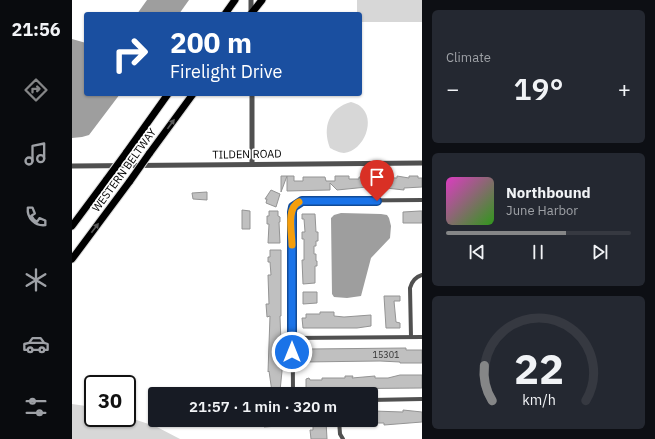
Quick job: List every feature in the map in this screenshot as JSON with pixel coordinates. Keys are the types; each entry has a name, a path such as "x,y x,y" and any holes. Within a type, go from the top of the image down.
{"highway":[{"path":"226,12 235,0"},
{"path":"253,12 261,1"},
{"name":"WESTERN BELTWAY","path":"72,226 167,96"},
{"name":"WESTERN BELTWAY","path":"72,259 192,96"}],"street":[{"path":"252,0 252,12"},
{"path":"252,96 252,164"},
{"name":"TILDEN ROAD","path":"72,166 422,163"},
{"path":"293,387 293,207 302,201 422,200"},
{"path":"411,337 410,288 412,281 416,277 422,275"},
{"path":"292,338 422,337"},
{"path":"378,400 422,399"},
{"path":"340,427 342,439"}],"shaded area":[{"path":"147,0 189,0 180,12 138,12"},
{"path":"357,0 422,0 422,22 362,22 362,12 357,12"},
{"path":"72,39 84,42 84,96 118,96 89,135 72,138"},
{"path":"351,102 359,105 365,112 368,126 366,134 357,147 351,151 342,153 330,148 327,126 329,119 337,109"},
{"path":"341,213 387,215 391,226 390,238 371,258 361,296 347,298 334,297 332,294 331,218 334,215"},
{"path":"72,404 84,406 84,427 136,427 136,420 148,424 148,427 157,427 180,439 72,439"}],"building":[{"path":"281,176 287,176 281,192"},
{"path":"287,176 294,176 294,181 303,181 303,177 325,177 326,181 335,181 335,176 349,176 349,179 359,179 359,177 397,178 397,176 409,178 409,176 418,176 418,178 422,178 422,187 404,188 404,190 386,188 386,190 367,187 337,190 330,183 330,190 287,191"},
{"path":"271,190 280,194 276,207 266,203 267,199 265,199"},
{"path":"207,192 207,200 193,199 192,193"},
{"path":"242,210 250,211 250,229 242,229"},
{"path":"269,211 278,211 278,216 280,217 280,243 268,243 269,224 267,224 267,216 269,216"},
{"path":"422,211 422,223 403,223 403,212"},
{"path":"302,214 315,214 318,241 316,241 316,246 314,246 314,254 316,254 317,261 317,266 315,266 315,283 303,284 302,260 304,260 304,239 302,239 302,232 305,232"},
{"path":"270,250 281,250 280,316 282,371 280,387 271,387 269,371 268,372 270,316 267,317 266,304 269,304 268,275 271,275 268,257 270,257"},
{"path":"303,292 317,292 317,303 303,304"},
{"path":"384,296 400,296 400,301 394,301 396,322 400,323 400,328 386,328"},
{"path":"320,312 334,312 334,316 344,317 371,315 371,326 357,328 303,328 302,318 306,318 306,314 320,314"},
{"path":"406,348 406,350 422,350 422,363 380,361 303,362 303,352 309,352 309,349"},
{"path":"400,375 422,375 422,388 306,387 306,379 309,378 310,380 322,380 322,378 345,378 345,376 353,376 352,378 375,376 375,378 388,378"},
{"path":"403,410 422,412 422,422 384,425 384,423 378,423 378,411 403,412"},
{"path":"313,427 326,427 327,439 311,439 310,430 313,430"}],"slow traffic":[{"path":"292,245 292,212 293,207 299,202"}],"route":[{"path":"292,352 293,207 302,201 377,201"}]}
